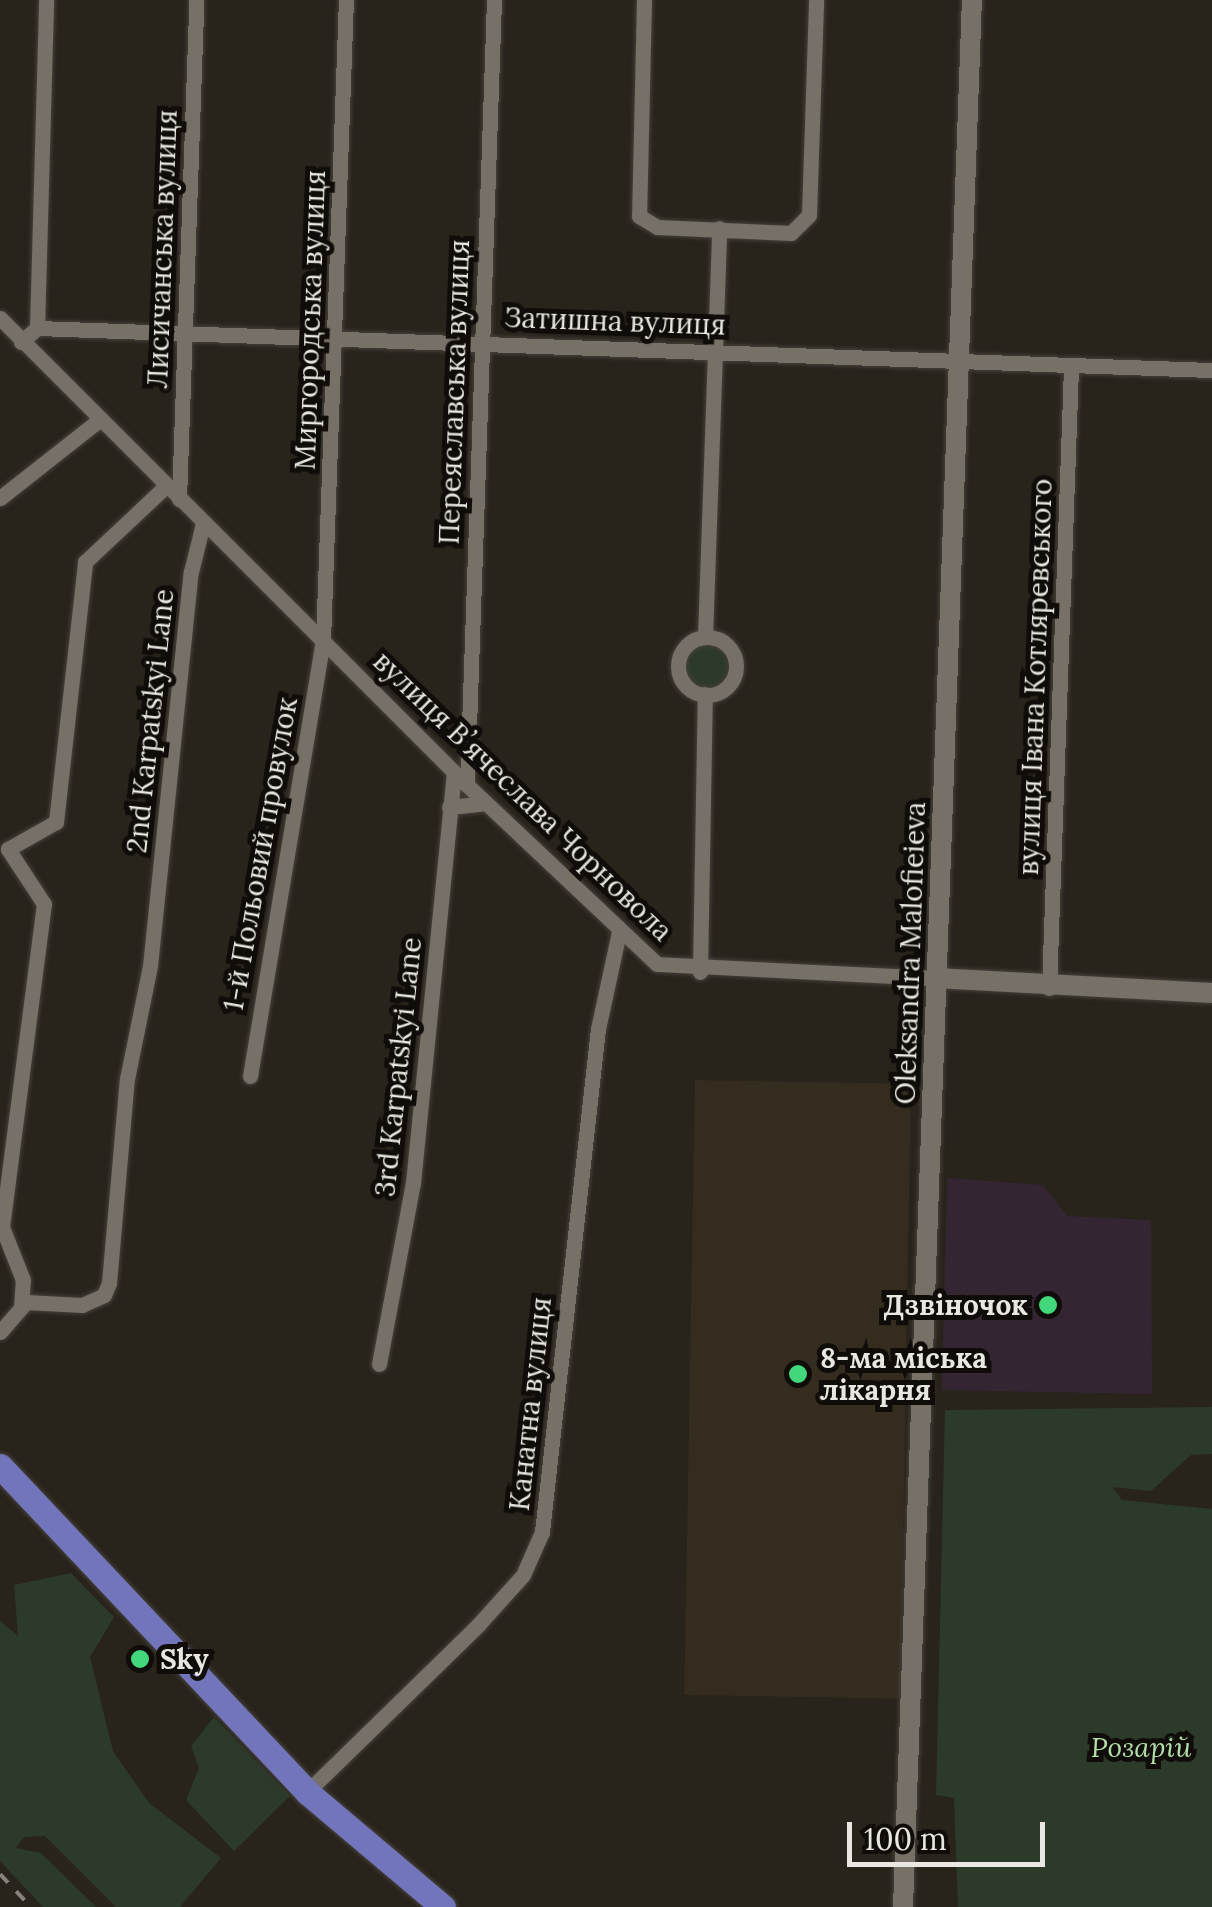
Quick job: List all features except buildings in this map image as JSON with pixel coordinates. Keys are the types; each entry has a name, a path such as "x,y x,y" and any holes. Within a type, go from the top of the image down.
{"main road":[{"path":"0,1466 308,1792 442,1907"}],"street":[{"path":"21,342 37,328 46,0"},
{"name":"Лисичанська вулиця","path":"179,499 196,0"},
{"name":"Миргородська вулиця","path":"323,641 346,0"},
{"name":"Переяславська вулиця","path":"467,785 479,341 494,0"},
{"path":"644,0 637,212 657,227 791,233 809,215 816,0"},
{"name":"Oleksandra Malofieieva","path":"903,1907 972,0"},
{"path":"706,637 719,228"},
{"name":"вулиця Вʼячеслава Чорновола","path":"0,318 454,773 657,964 700,972 936,978 1049,988 1212,993"},
{"name":"Затишна вулиця","path":"37,328 479,341 1071,368 1212,370"},
{"name":"вулиця Івана Котляревського","path":"1049,988 1071,368"},
{"path":"0,498 99,420"},
{"path":"0,1332 20,1307 24,1280 2,1227 24,1101 44,904 4,844 56,822 85,562 165,487"},
{"name":"2nd Karpatskyi Lane","path":"20,1307 37,1298 95,1302 108,1282 127,1079 154,926 203,523"},
{"path":"706,637 730,648 736,666 730,683 705,694 687,687 678,660 688,644 706,637"},
{"name":"1-й Польовий провулок","path":"250,1076 323,641"},
{"path":"700,972 705,694"},
{"name":"3rd Karpatskyi Lane","path":"379,1364 413,1182 454,773"},
{"path":"450,807 486,803"},
{"name":"Канатна вулиця","path":"308,1792 478,1626 523,1575 542,1532 598,1028 619,932"}],"shaded area":[{"name":"8-ма міська лікарня","path":"695,1080 911,1084 900,1699 684,1695"},
{"name":"Дзвіночок","path":"947,1178 1043,1185 1067,1216 1151,1220 1152,1394 942,1390"}],"green space":[{"path":"707,645 722,651 728,666 722,681 707,687 692,681 686,666 692,651"},
{"name":"Розарій","path":"1212,1407 1212,1454 1191,1455 1151,1491 1112,1487 1122,1500 1212,1509 1212,1907 958,1907 954,1798 936,1795 945,1410"},
{"path":"71,1573 114,1617 90,1657 113,1751 149,1803 221,1858 180,1907 116,1907 45,1836 24,1837 16,1848 41,1853 96,1907 43,1907 0,1861 0,1621 18,1636 14,1585"},
{"path":"214,1717 290,1796 234,1851 186,1800 199,1768 191,1746"}],"railway":[{"path":"0,1874 31,1907"}],"place":[{"name":"Дзвіночок","path":"1048,1305"},
{"name":"8-ма міська лікарня","path":"798,1374"},
{"name":"Sky","path":"140,1659"}]}
